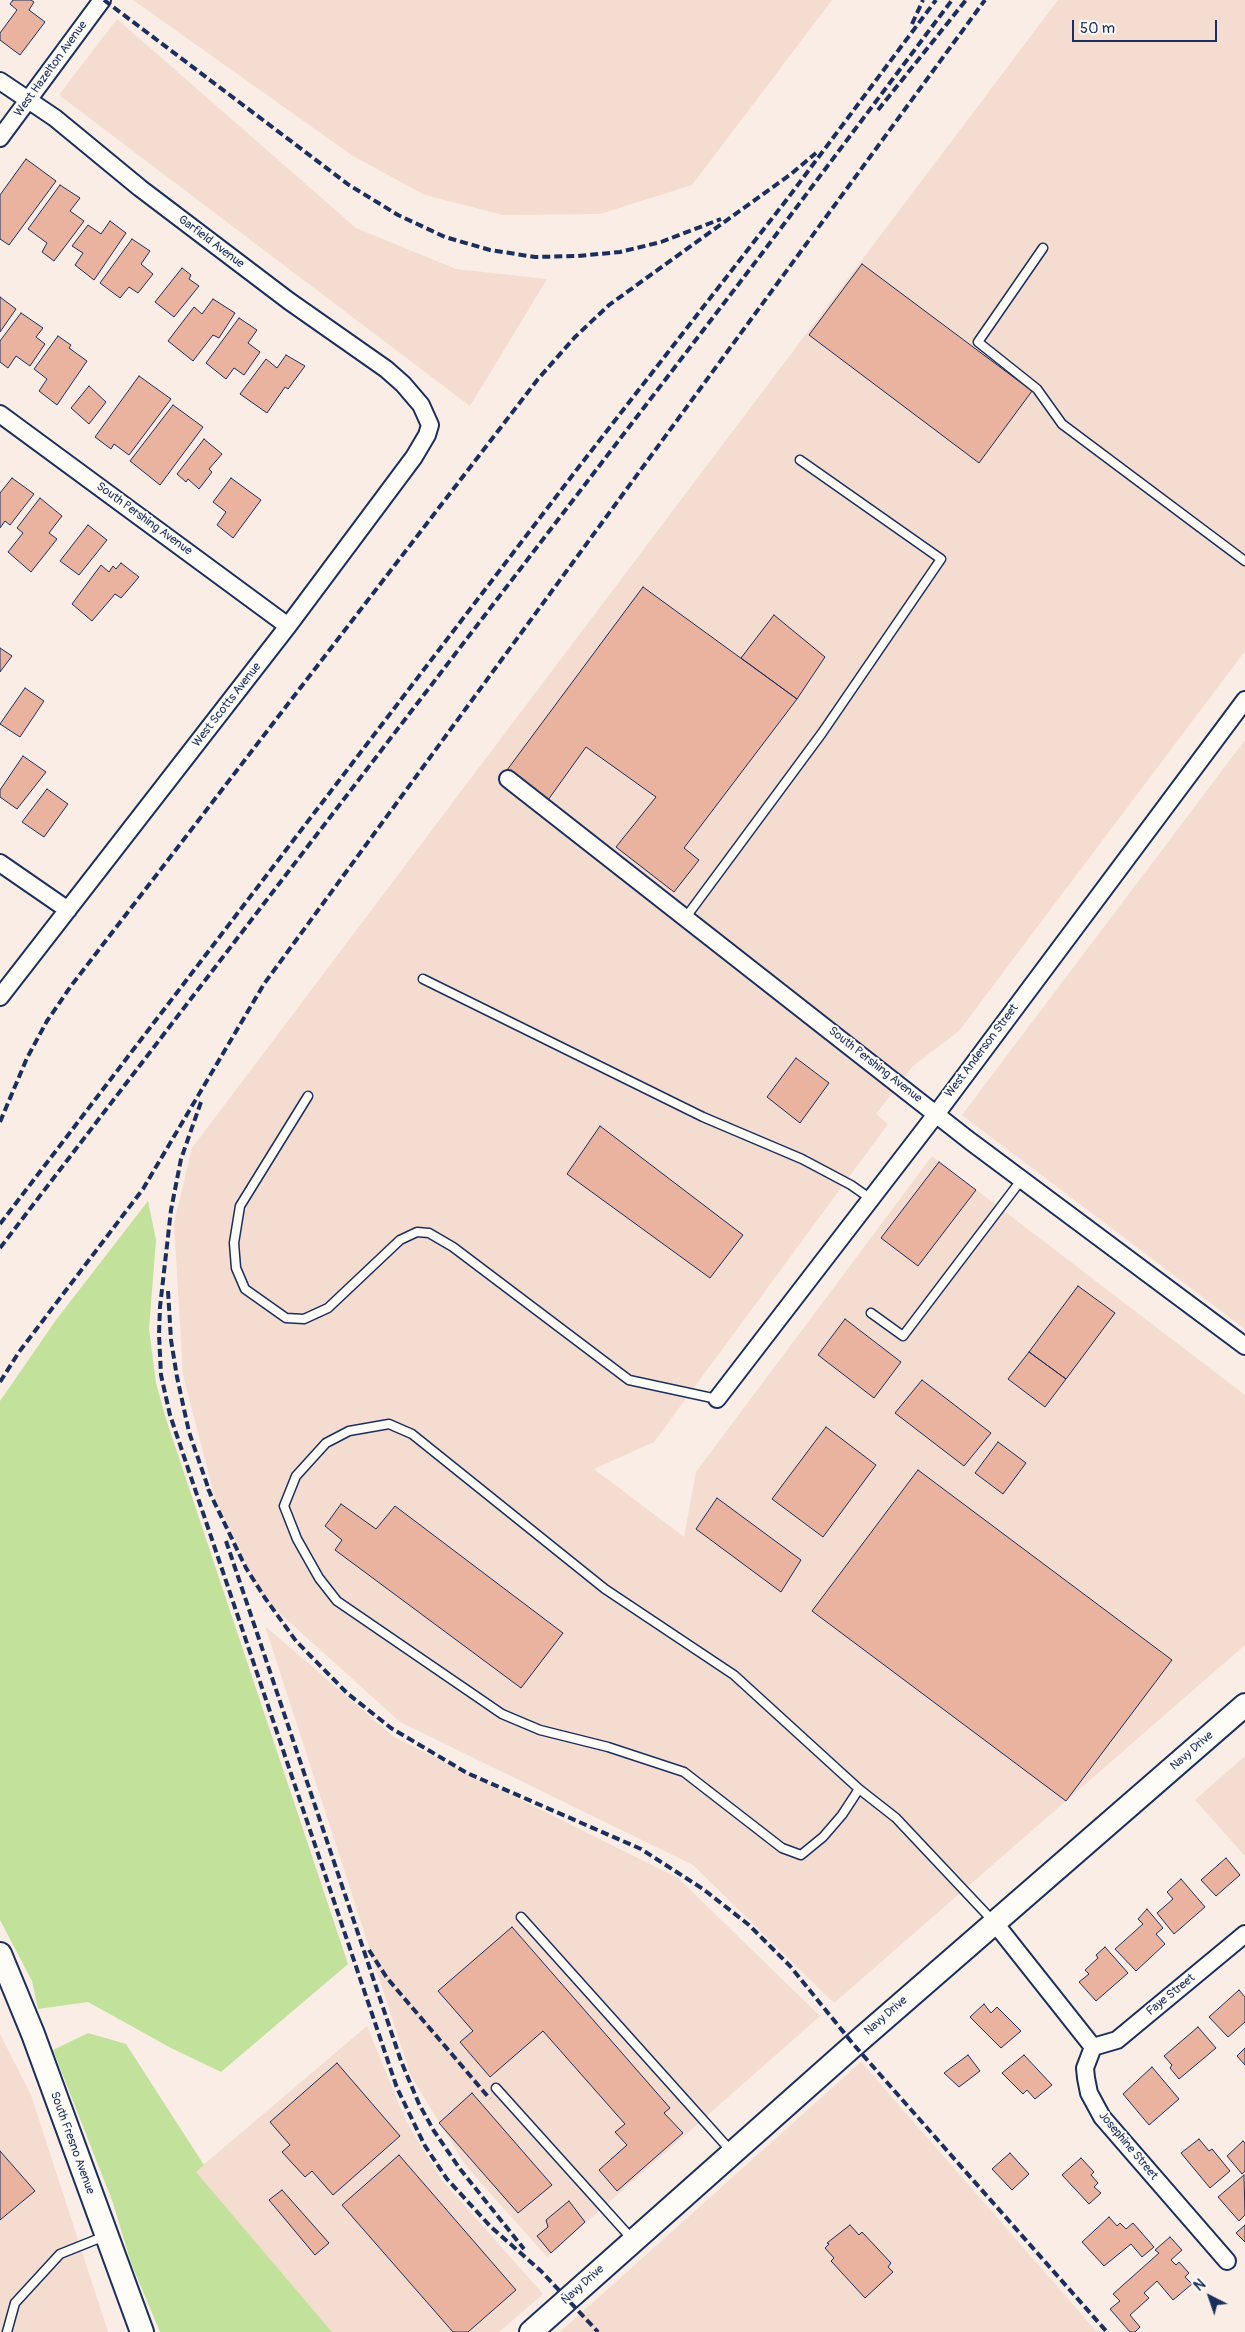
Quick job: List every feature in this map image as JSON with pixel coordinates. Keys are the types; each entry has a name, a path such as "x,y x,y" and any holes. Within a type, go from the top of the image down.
{"street":[{"name":"West Hazelton Avenue","path":"0,138 102,0"},
{"name":"Garfield Avenue","path":"0,81 55,118 140,188 281,295 386,369 403,384 421,405"},
{"name":"West Scotts Avenue","path":"0,997 288,626 414,457 427,435 430,425 421,405"},
{"name":"South Pershing Avenue","path":"0,414 288,626"},
{"name":"West Anderson Street","path":"717,1399 937,1113 1245,700"},
{"name":"South Pershing Avenue","path":"508,779 1022,1179 1245,1346"},
{"path":"0,862 68,910"},
{"name":"Navy Drive","path":"531,2332 732,2152 1245,1704"},
{"path":"994,1922 1093,2047"},
{"name":"Faye Street","path":"1093,2047 1117,2040 1245,1934"},
{"name":"South Fresno Avenue","path":"0,1954 8,1982 107,2236 142,2332"},
{"name":"Josephine Street","path":"1093,2047 1085,2068 1086,2078 1089,2093 1102,2117 1228,2262"}],"lane":[{"path":"1042,248 978,342 1037,389 1062,424 1245,561"},
{"path":"686,917 822,733 941,559 800,460"},
{"path":"423,979 703,1117 802,1159 850,1185 871,1199"},
{"path":"308,1096 240,1206 234,1243 236,1268 245,1289 286,1318 304,1319 328,1308 400,1240 418,1232 429,1233 453,1247 630,1380 717,1399"},
{"path":"871,1313 903,1336 1022,1179"},
{"path":"859,1789 842,1815 824,1837 801,1855 782,1848 684,1772 608,1747 540,1730 502,1714 337,1601 314,1570 297,1539 284,1506 296,1476 326,1443 349,1430 389,1424 412,1434 605,1589 734,1675 859,1789 896,1818 994,1922"},
{"path":"521,1917 732,2152"},
{"path":"496,2088 633,2240"},
{"path":"7,2332 15,2303 60,2254 107,2236"}],"shaded area":[{"path":"133,0 832,0 692,185 600,214 503,215 425,195 353,156"},
{"path":"1058,0 1245,0 1245,651 959,1031 913,1066 876,1114 888,1124 654,1442 594,1469 684,1537 696,1472 932,1156 1245,1395 1245,1645 834,2003 693,1865 400,1722 263,1598 215,1498 183,1375 174,1223 192,1148"},
{"path":"117,19 356,228 456,269 547,279 470,406 59,95"},
{"path":"1245,740 1245,1329 962,1115"},
{"path":"265,1626 394,1737 678,1878 820,2016 547,2257 466,2166 411,2076"},
{"path":"1245,1756 1245,1856 1195,1800"},
{"path":"367,2026 406,2121 441,2179 543,2294 499,2332 332,2332 195,2172"},
{"path":"0,2034 31,2095 108,2332 0,2332"},
{"path":"861,2062 1097,2332 560,2332"}],"green space":[{"path":"148,1201 156,1240 149,1329 156,1383 166,1419 348,1964 221,2072 171,2048 88,2002 38,2009 32,1981 0,1920 0,1401 56,1320"},
{"path":"88,2033 126,2044 204,2165 196,2172 332,2332 160,2332 131,2263 113,2203 53,2050"}],"building":[{"path":"13,0 31,0 34,2 29,10 45,22 20,55 0,40 0,33 17,10 10,4"},
{"path":"26,159 56,181 9,245 0,239 0,195"},
{"path":"60,185 80,198 70,211 84,221 54,261 42,252 47,243 28,229"},
{"path":"110,221 126,233 94,280 75,265 83,253 72,246 88,225 101,234"},
{"path":"132,239 150,251 141,264 153,274 138,293 129,287 120,298 100,283"},
{"path":"862,264 1032,391 979,463 809,335"},
{"path":"182,268 191,275 189,279 199,286 174,317 155,302"},
{"path":"0,297 16,309 0,332"},
{"path":"213,299 235,313 219,338 213,335 193,361 168,341 194,307 202,314"},
{"path":"21,313 43,328 36,337 45,344 30,366 16,356 8,368 0,362 0,341"},
{"path":"239,318 257,330 248,343 260,352 244,375 234,368 226,379 206,363"},
{"path":"58,336 71,345 69,348 87,361 57,405 39,391 47,379 34,369"},
{"path":"286,355 305,366 288,389 285,387 267,413 240,394 266,359 277,368"},
{"path":"139,376 171,399 129,455 114,444 111,449 95,437"},
{"path":"89,386 106,402 89,424 71,408"},
{"path":"173,405 203,427 160,485 130,461"},
{"path":"204,439 222,454 209,469 212,472 199,489 188,479 186,482 177,474"},
{"path":"12,478 34,494 10,525 5,521 0,528 0,493"},
{"path":"231,478 261,500 233,538 217,525 226,512 213,502"},
{"path":"40,498 62,516 49,533 57,539 31,572 8,552 23,533 17,528"},
{"path":"88,525 107,540 79,575 60,561"},
{"path":"121,563 139,577 121,598 115,594 92,621 72,604 101,565 109,572 113,566 116,569"},
{"path":"643,587 797,699 684,848 699,860 674,892 616,847 656,797 586,747 548,800 507,770"},
{"path":"774,615 825,657 797,699 741,658"},
{"path":"0,648 12,656 0,672"},
{"path":"25,688 44,701 20,737 0,724"},
{"path":"23,756 46,772 17,809 0,797 0,790"},
{"path":"47,789 68,804 44,837 22,822"},
{"path":"796,1058 829,1083 800,1123 767,1097"},
{"path":"600,1126 743,1235 710,1278 567,1174"},
{"path":"939,1162 976,1190 918,1266 881,1238"},
{"path":"1078,1286 1115,1313 1066,1379 1029,1352"},
{"path":"845,1319 901,1362 874,1398 818,1355"},
{"path":"1029,1352 1066,1379 1045,1407 1008,1379"},
{"path":"922,1380 991,1433 964,1466 895,1413"},
{"path":"826,1427 876,1465 823,1537 772,1499"},
{"path":"998,1442 1026,1463 1003,1494 975,1473"},
{"path":"918,1470 1172,1660 1066,1801 812,1611"},
{"path":"717,1498 801,1560 781,1592 696,1529"},
{"path":"341,1504 376,1529 395,1506 563,1633 521,1688 335,1550 342,1540 325,1526"},
{"path":"1226,1858 1240,1875 1216,1896 1201,1880"},
{"path":"1181,1879 1205,1907 1174,1934 1157,1913 1173,1899 1167,1892"},
{"path":"1147,1909 1163,1928 1156,1934 1165,1944 1136,1971 1115,1949 1143,1924 1138,1919"},
{"path":"512,1927 670,2108 664,2113 683,2133 617,2191 599,2170 627,2145 615,2132 625,2124 543,2031 490,2077 460,2042 473,2031 438,1991"},
{"path":"1105,1947 1128,1973 1096,2001 1079,1982 1089,1974 1085,1970 1098,1958 1096,1955"},
{"path":"1239,1990 1245,1997 1245,2022 1228,2037 1209,2017"},
{"path":"984,2004 991,2013 997,2007 1021,2031 1001,2048 970,2017"},
{"path":"1198,2027 1216,2048 1179,2079 1170,2068 1172,2065 1164,2056"},
{"path":"1245,2048 1245,2065 1237,2056"},
{"path":"968,2055 980,2071 959,2087 944,2073"},
{"path":"1024,2055 1052,2085 1035,2099 1027,2090 1023,2094 1002,2073"},
{"path":"337,2063 400,2136 333,2195 312,2171 305,2177 282,2152 290,2145 270,2122"},
{"path":"1152,2067 1179,2099 1149,2125 1123,2094"},
{"path":"472,2093 552,2185 518,2213 439,2123"},
{"path":"1199,2139 1209,2151 1212,2149 1230,2171 1210,2188 1181,2153"},
{"path":"1243,2141 1245,2143 1245,2171 1242,2174 1227,2156"},
{"path":"0,2151 35,2191 0,2220"},
{"path":"1010,2153 1029,2174 1012,2190 992,2169"},
{"path":"399,2155 516,2290 468,2332 453,2332 342,2205"},
{"path":"1081,2158 1094,2172 1091,2175 1098,2183 1094,2187 1101,2193 1089,2204 1062,2175"},
{"path":"1244,2175 1245,2215 1239,2221 1218,2197"},
{"path":"282,2190 329,2243 315,2255 269,2200"},
{"path":"569,2201 585,2222 551,2253 537,2236 548,2227 546,2220"},
{"path":"1109,2217 1117,2226 1120,2223 1126,2229 1133,2223 1154,2247 1142,2257 1131,2244 1104,2266 1082,2242"},
{"path":"850,2225 859,2235 862,2232 891,2263 888,2267 893,2272 865,2298 831,2261 834,2258 825,2248 829,2244 827,2243"},
{"path":"1245,2225 1245,2242 1236,2233"},
{"path":"1170,2237 1182,2250 1171,2260 1176,2265 1179,2262 1189,2273 1185,2277 1192,2284 1173,2300 1157,2281 1144,2293 1149,2298 1130,2315 1140,2327 1135,2332 1130,2332 1110,2309 1120,2301 1113,2294 1159,2253 1155,2250"}],"railway":[{"path":"104,0 349,185 398,215 445,237 490,250 535,257 578,256 620,252 661,242 721,219"},
{"path":"912,24 923,0"},
{"path":"0,1224 578,468 788,198 936,0"},
{"path":"0,1248 757,260 952,0"},
{"path":"878,110 966,0"},
{"path":"0,1382 19,1352 143,1189 264,984 985,0"},
{"path":"0,1122 27,1058 47,1021 71,986 538,379 575,337 609,305 791,174 816,153"},
{"path":"201,1102 181,1159 171,1210 160,1307 161,1375 170,1415 397,2088 425,2146 447,2179 491,2227 541,2271 598,2332"},
{"path":"168,1291 171,1340 177,1377 189,1432 211,1496"},
{"path":"208,1489 246,1568 265,1598 296,1641 347,1693 391,1728 467,1773 641,1849 703,1889 749,1925 790,1966 854,2045 1107,2332"},
{"path":"226,1541 401,2061 419,2104 434,2131 460,2169 524,2249"},
{"path":"369,1950 387,1978 490,2099"}]}
